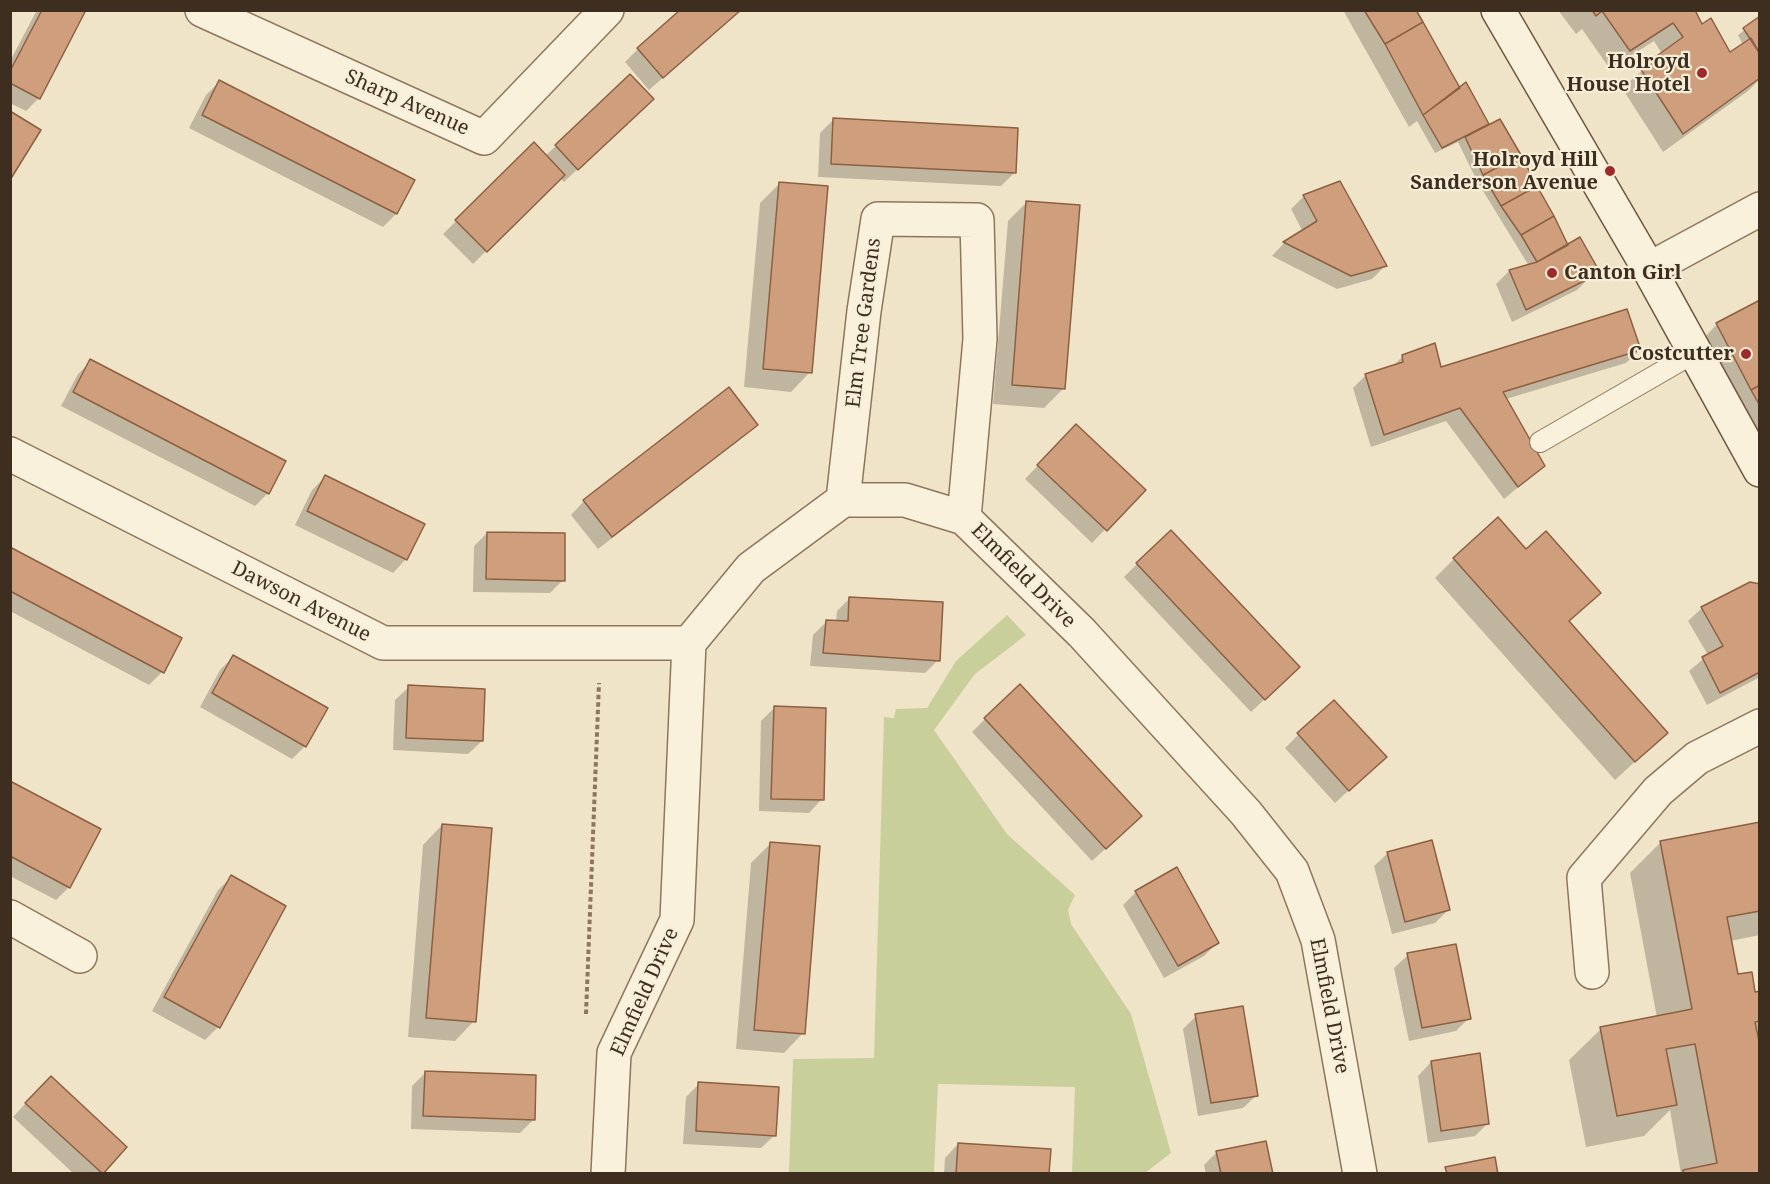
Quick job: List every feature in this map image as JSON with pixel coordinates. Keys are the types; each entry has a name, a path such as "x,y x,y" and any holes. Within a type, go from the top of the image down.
{"street":[{"name":"Sharp Avenue","path":"202,10 484,138 607,10"},
{"path":"1498,10 1649,269 1760,470"},
{"path":"1649,269 1760,209"},
{"name":"Elm Tree Gardens","path":"843,500 864,311 878,219 977,220 980,339 964,518"},
{"name":"Dawson Avenue","path":"10,454 383,643 689,643"},
{"path":"689,643 751,568 843,500"},
{"name":"Elmfield Drive","path":"843,500 905,500 964,518 1082,633 1246,813 1292,871 1318,940 1360,1173"},
{"name":"Elmfield Drive","path":"608,1173 614,1053 677,920 689,643"},
{"path":"1592,972 1584,878 1658,791 1697,758 1760,726"},
{"path":"10,917 80,956"}],"lane":[{"path":"1540,442 1694,353"}],"path":[{"path":"585,1017 601,644"}],"green space":[{"path":"1007,615 1026,635 975,674 934,730 1007,834 1075,895 1068,910 1071,924 1131,1014 1171,1153 1145,1173 1072,1173 1075,1087 938,1084 934,1173 789,1173 793,1059 874,1058 884,717 894,718 896,709 927,708 956,661"}],"building":[{"path":"42,10 86,10 40,99 10,83 10,71"},
{"path":"680,10 741,10 663,78 637,48"},
{"path":"1364,10 1416,10 1423,22 1385,44"},
{"name":"Holroyd House Hotel","path":"1592,10 1695,10 1702,24 1711,18 1730,52 1751,38 1760,54 1760,78 1683,134 1640,68 1683,37 1673,23 1630,51 1602,11 1596,16"},
{"path":"1760,16 1760,54 1743,28"},
{"path":"1423,22 1460,88 1423,115 1385,44"},
{"path":"630,74 654,99 578,170 555,145"},
{"path":"219,80 415,180 397,214 202,115"},
{"path":"1466,82 1489,124 1442,148 1423,115"},
{"path":"10,111 41,130 10,180"},
{"path":"833,118 1018,128 1016,173 831,164"},
{"path":"1500,119 1521,155 1483,175 1465,137"},
{"path":"534,142 565,175 487,252 455,220"},
{"path":"1521,155 1537,186 1501,206 1483,175"},
{"path":"1340,181 1387,266 1351,276 1283,242 1317,221 1303,195"},
{"path":"779,182 828,186 812,373 763,369"},
{"path":"1537,186 1554,216 1521,235 1501,206"},
{"path":"1026,201 1080,205 1065,389 1012,385"},
{"path":"1554,216 1568,245 1537,262 1521,235"},
{"name":"Canton Girl","path":"1580,237 1597,267 1592,277 1526,310 1509,270 1537,262"},
{"name":"Costcutter","path":"1760,300 1760,385 1751,390 1716,323"},
{"path":"1627,309 1641,350 1503,392 1545,466 1518,487 1460,408 1384,435 1365,374 1403,362 1402,355 1435,343 1441,367"},
{"path":"90,359 286,461 269,494 73,392"},
{"path":"1760,385 1760,406 1751,390"},
{"path":"729,387 758,425 612,537 583,500"},
{"path":"1076,424 1146,490 1107,531 1037,465"},
{"path":"325,475 425,524 407,560 307,511"},
{"path":"1498,517 1526,549 1546,531 1601,593 1569,621 1668,733 1635,762 1453,558"},
{"path":"1171,530 1300,667 1265,700 1136,563"},
{"path":"487,532 565,533 565,581 486,579"},
{"path":"10,547 182,638 164,673 10,591"},
{"path":"1750,582 1760,584 1760,672 1720,693 1702,657 1723,646 1701,607"},
{"path":"849,597 943,602 940,661 823,653 826,620 848,621"},
{"path":"233,655 328,708 306,747 212,693"},
{"path":"1020,684 1142,816 1106,849 984,718"},
{"path":"408,685 485,689 483,741 406,738"},
{"path":"1334,700 1387,757 1349,791 1297,733"},
{"path":"774,706 826,708 824,800 771,799"},
{"path":"10,781 101,829 70,888 10,856"},
{"path":"1760,822 1760,911 1727,917 1738,974 1752,972 1755,992 1760,991 1760,1021 1755,1022 1760,1046 1760,1174 1683,1174 1683,1170 1717,1163 1695,1044 1666,1049 1677,1105 1617,1116 1600,1027 1692,1009 1660,841"},
{"path":"442,824 492,828 476,1022 426,1018"},
{"path":"1432,840 1450,910 1405,922 1387,852"},
{"path":"770,842 820,846 805,1034 754,1030"},
{"path":"1177,867 1219,943 1178,966 1135,891"},
{"path":"231,875 286,906 220,1028 164,997"},
{"path":"1456,944 1471,1019 1422,1028 1407,953"},
{"path":"1243,1006 1258,1096 1211,1103 1195,1014"},
{"path":"1480,1053 1489,1124 1441,1131 1431,1061"},
{"path":"425,1071 536,1075 535,1120 423,1116"},
{"path":"51,1076 127,1147 103,1174 25,1103"},
{"path":"698,1082 779,1087 776,1136 696,1131"},
{"path":"1266,1141 1273,1174 1221,1174 1216,1151"},
{"path":"958,1143 1051,1149 1049,1174 956,1174"},
{"path":"1495,1157 1498,1174 1447,1174 1445,1167"}],"place":[{"name":"Holroyd House Hotel","path":"1702,73"},
{"name":"Holroyd Hill Sanderson Avenue","path":"1610,171"},
{"name":"Canton Girl","path":"1552,273"},
{"name":"Costcutter","path":"1746,354"}]}
